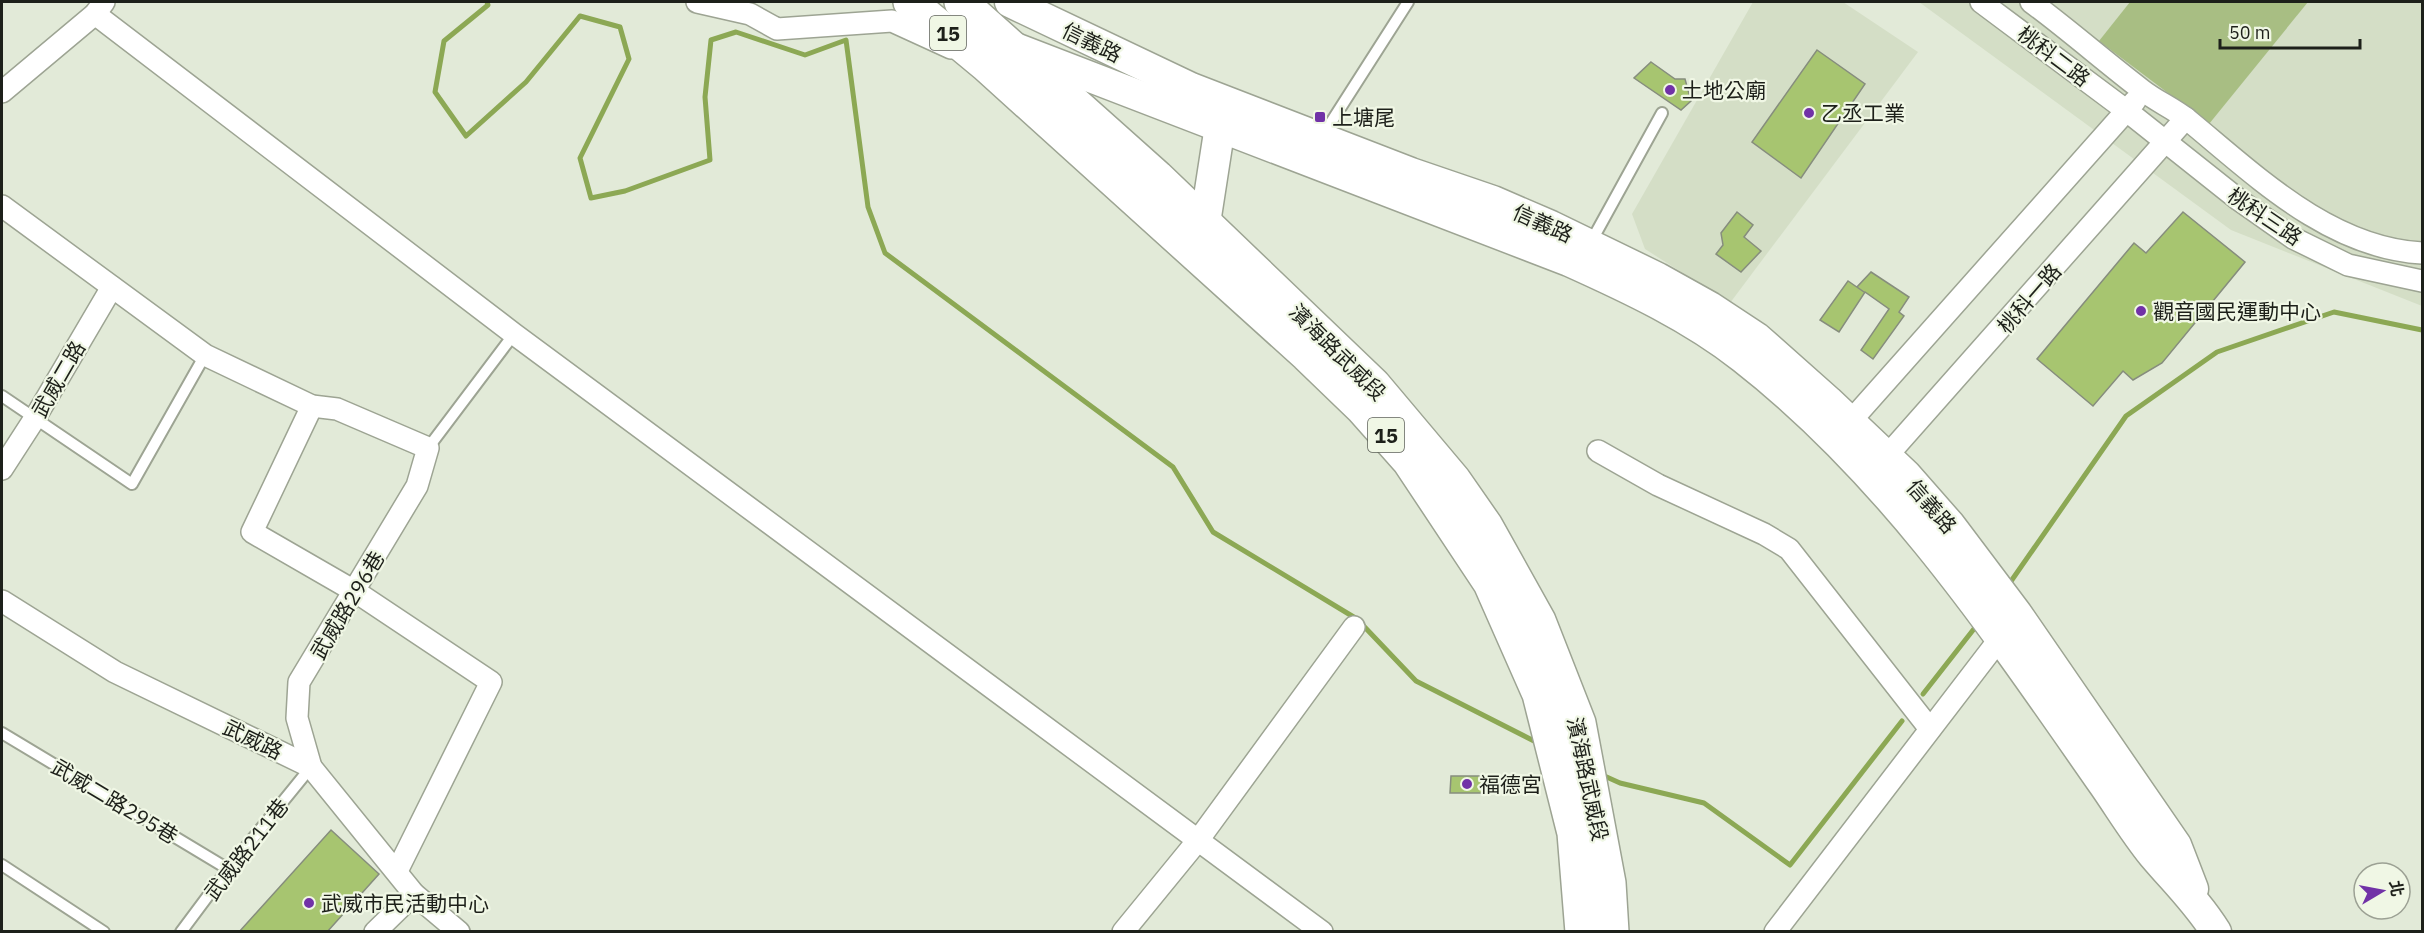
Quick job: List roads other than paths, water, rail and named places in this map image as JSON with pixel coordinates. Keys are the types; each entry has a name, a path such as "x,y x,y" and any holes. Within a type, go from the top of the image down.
{"main road":[{"name":"15","path":"910,2 996,55"},
{"name":"濱海路武威段","path":"961,2 996,55 1362,408 1409,461 1490,583 1539,694 1575,833 1582,932"},
{"path":"996,55 1019,6"},
{"name":"信義路","path":"1019,6 1191,88 1493,201 1586,256"},
{"name":"濱海路武威段","path":"996,55 1158,177 1374,385 1454,480 1486,526 1539,621 1579,723 1609,883 1612,932"},
{"name":"信義路","path":"996,55 1220,126 1586,256 1699,301 1757,338 1878,466 1950,525 1978,584 2002,624"},
{"path":"1205,223 1220,126"},
{"path":"2002,624 2153,854 2199,904 2216,932"}],"street":[{"path":"697,2 750,14 777,29 892,21 996,55"},
{"name":"桃科二路","path":"1981,2 2127,111"},
{"name":"桃科二路","path":"2031,2 2073,32 2144,92"},
{"path":"2,92 100,8 514,334 1322,932"},
{"path":"1842,430 2144,92"},
{"name":"桃科三路","path":"2144,92 2186,118 2212,142 2297,206 2344,231 2382,245 2422,253"},
{"name":"桃科三路","path":"2127,111 2165,143 2294,238 2348,265 2422,281"},
{"name":"桃科一路","path":"1878,466 2186,118"},
{"path":"2,206 205,355 312,406 337,409 428,448"},
{"name":"武威二路","path":"2,469 35,418 112,287"},
{"path":"312,406 252,532 356,591 491,682 397,871"},
{"name":"武威路296巷","path":"311,767 297,718 299,682 356,591 417,486 428,448"},
{"path":"1598,451 1658,485 1764,534 1789,549 1929,729"},
{"name":"武威路","path":"2,601 115,672 311,767 414,894 459,932"},
{"path":"1775,932 1929,729 2002,624"},
{"path":"1123,932 1199,839 1354,627"},
{"path":"375,932 414,894"}],"lane":[{"path":"1321,138 1408,2"},
{"path":"1586,256 1662,113"},
{"path":"428,448 514,334"},
{"path":"2,396 132,484 205,355"},
{"name":"武威二路295巷","path":"2,733 228,869"},
{"name":"武威路211巷","path":"181,932 228,869 311,767"},
{"path":"2,865 104,932"}],"waterway":[{"path":"487,2 488,5 444,41 435,92 466,136 526,82 580,16 620,27 629,59 580,158 591,198 625,191 710,160 705,97 711,40 736,32 805,55 846,40 868,207 885,253 1173,467 1213,532 1357,619 1416,681 1536,742"},
{"path":"2007,587 2126,416 2217,352 2334,312 2422,330"},
{"path":"1923,694 1977,625"},
{"path":"1600,774 1620,783 1704,803 1790,865 1902,721"}],"place":[{"name":"土地公廟","path":"1670,90"},
{"name":"乙丞工業","path":"1809,113"},
{"name":"上塘尾","path":"1320,117"},
{"name":"觀音國民運動中心","path":"2141,311"},
{"name":"福德宮","path":"1467,784"},
{"name":"武威市民活動中心","path":"309,903"}]}
